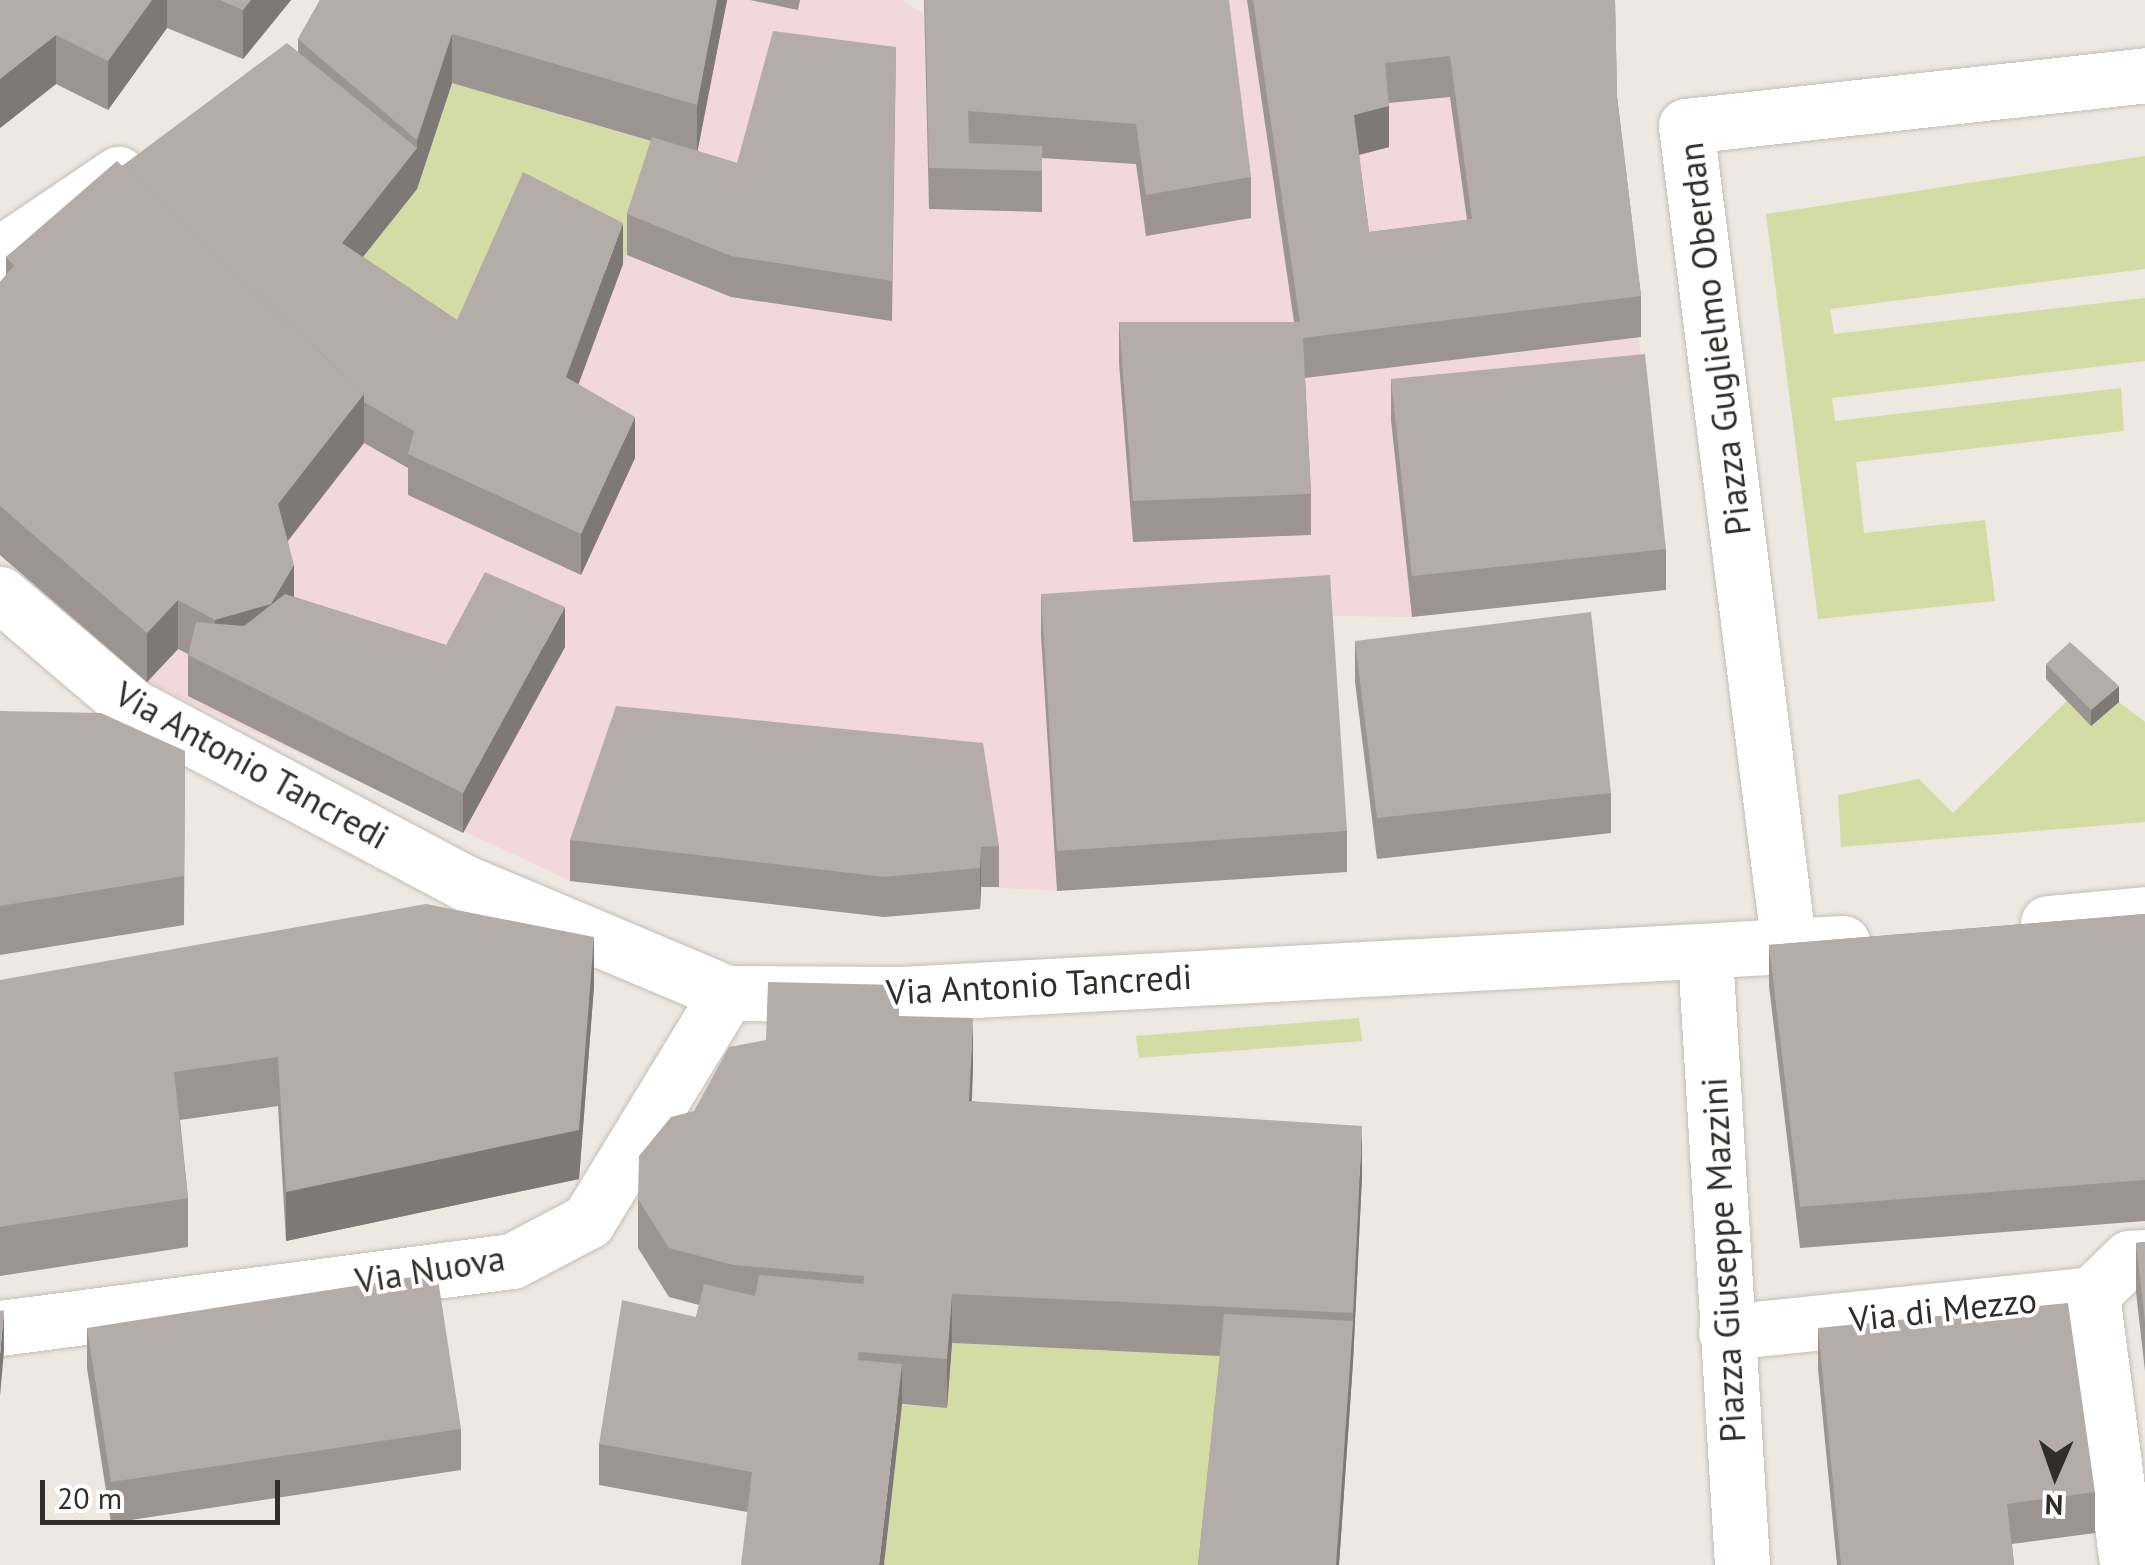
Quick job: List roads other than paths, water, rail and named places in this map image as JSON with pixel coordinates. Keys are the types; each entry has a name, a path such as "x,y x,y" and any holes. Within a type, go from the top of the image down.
{"street":[{"name":"Piazza Guglielmo Oberdan","path":"1789,948 1686,126 2145,76"},
{"path":"0,254 155,150"},
{"name":"Via Antonio Tancredi","path":"0,594 132,707 468,884 727,993 902,994 1705,954 1892,939"},
{"path":"1989,929 2145,914"},
{"name":"Piazza Giuseppe Mazzini","path":"1705,954 1742,1565"},
{"name":"Via Nuova","path":"0,1328 512,1260 588,1220 727,993"},
{"path":"2127,1565 2092,1294 2129,1258 2145,1257"},
{"name":"Via di Mezzo","path":"1726,1332 2092,1294"}]}
